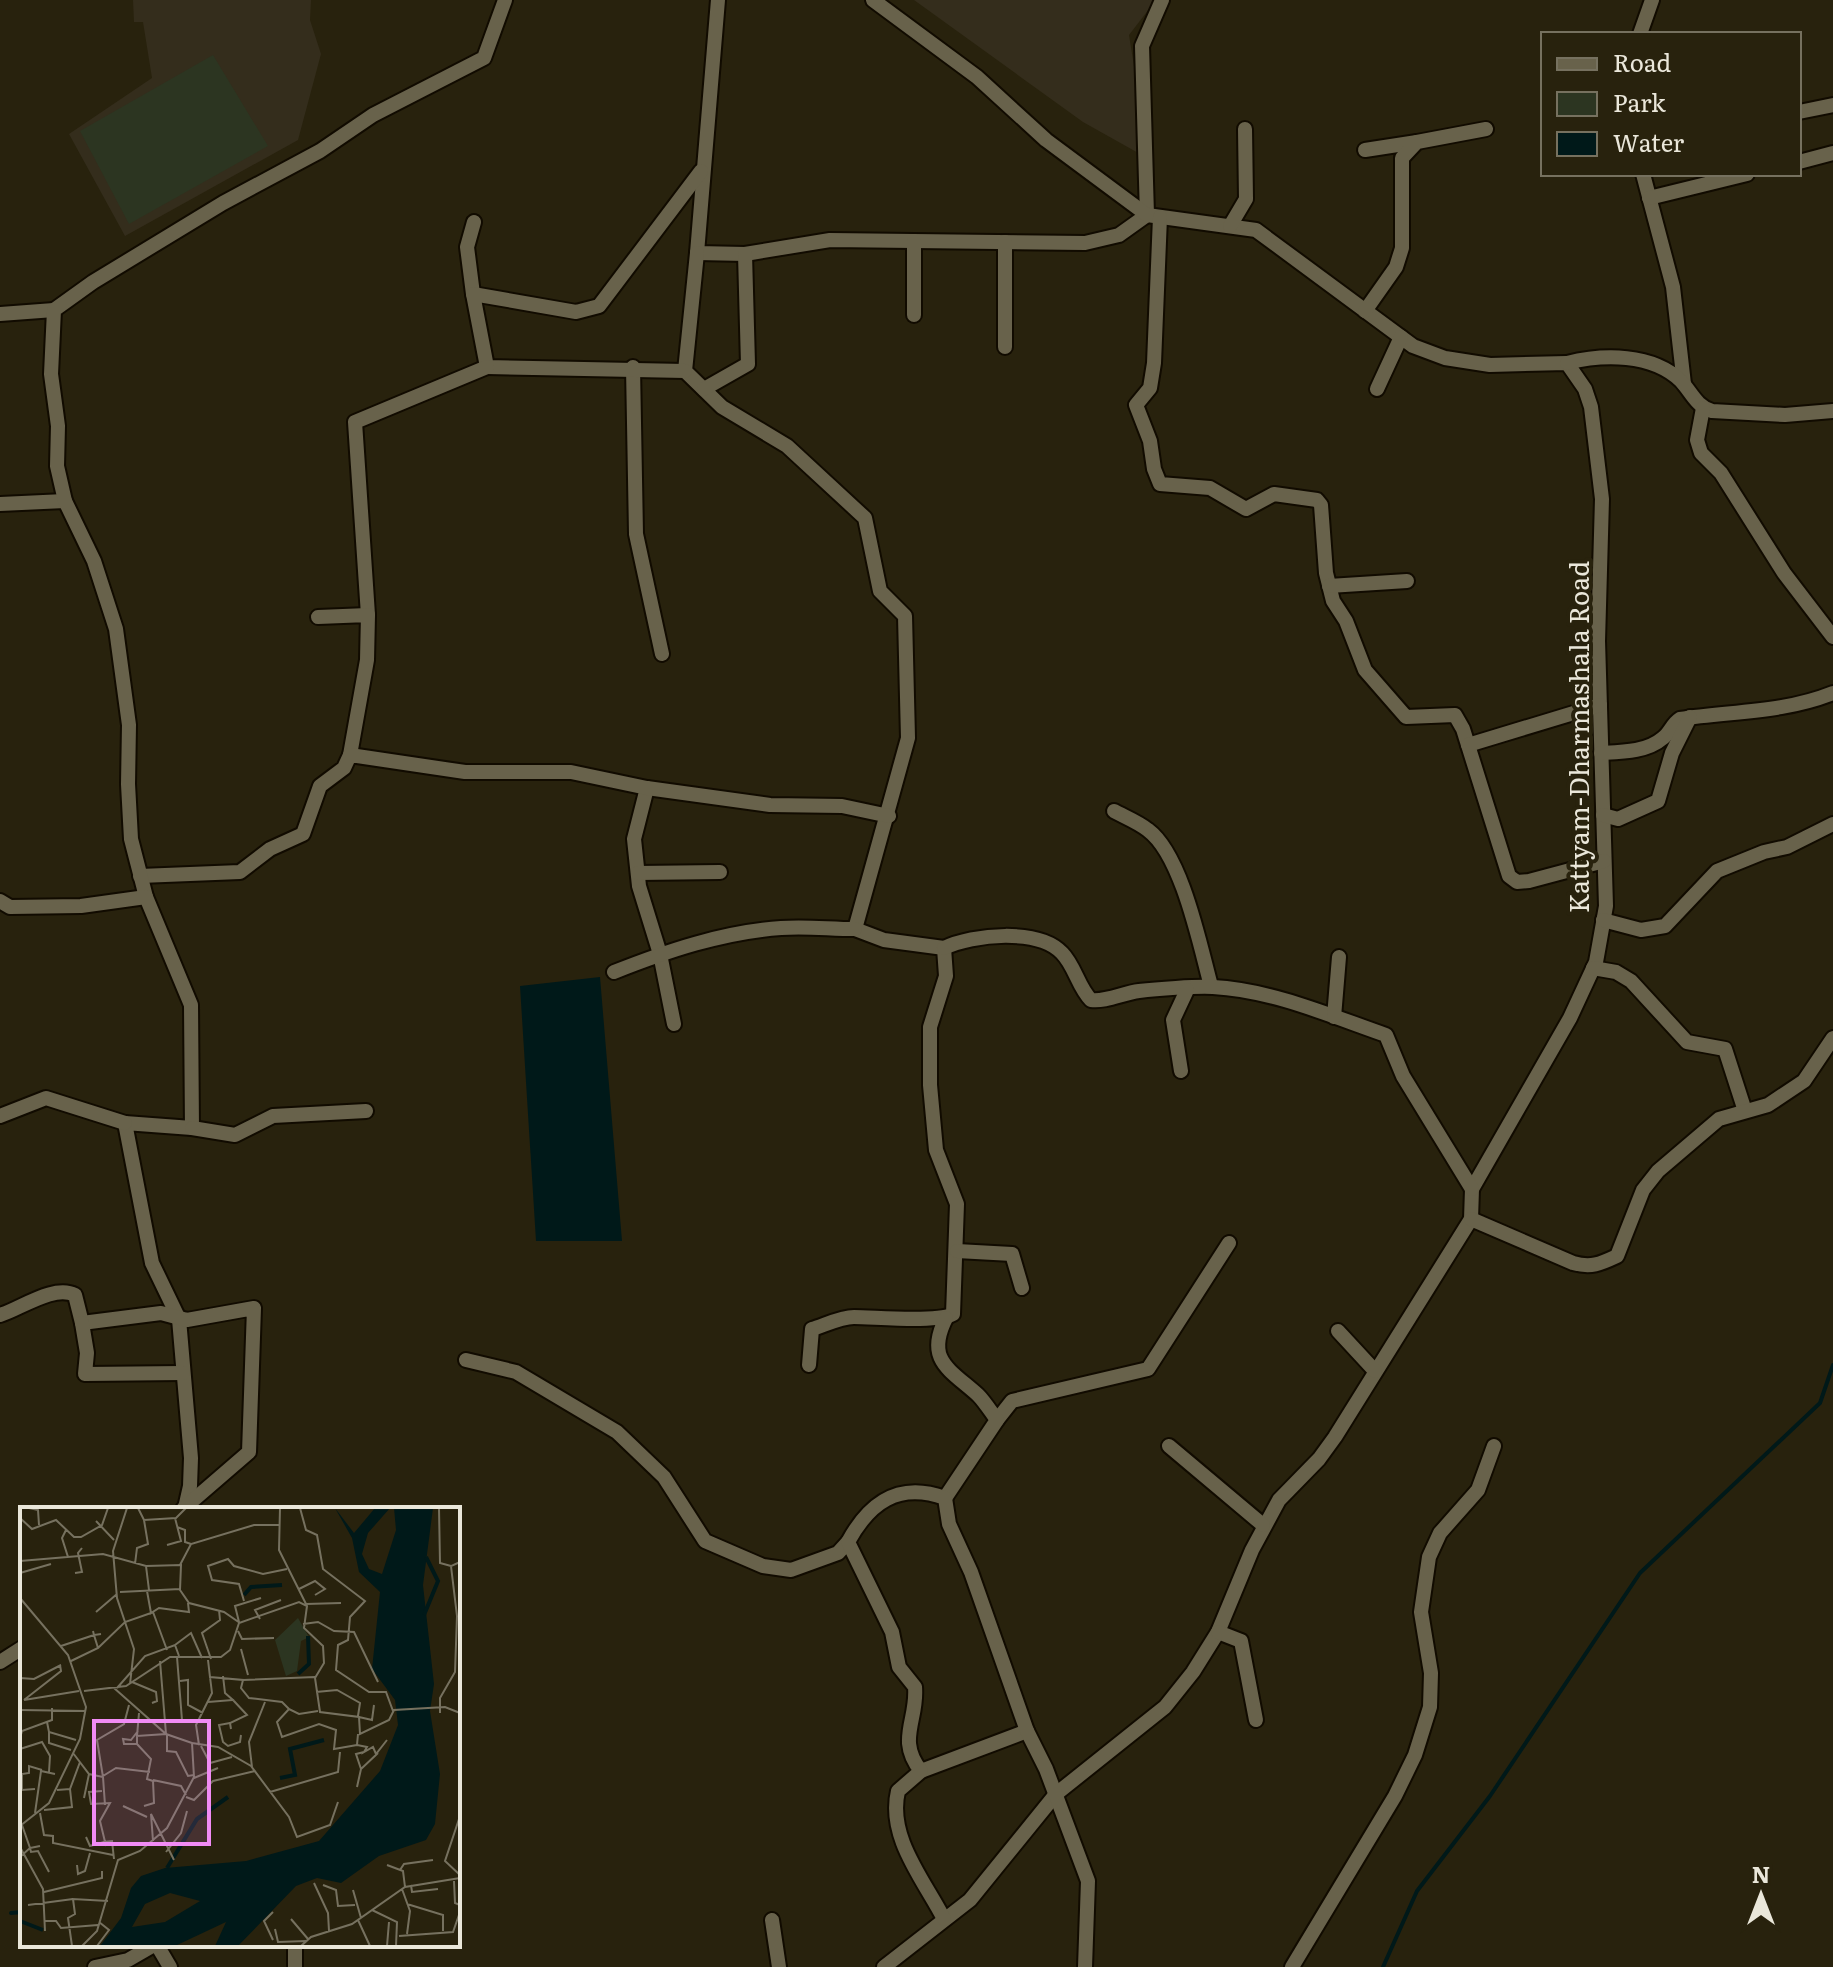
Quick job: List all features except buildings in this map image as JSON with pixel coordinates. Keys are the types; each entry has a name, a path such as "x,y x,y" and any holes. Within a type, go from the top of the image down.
{"street":[{"path":"0,314 54,310 93,282 223,203 320,151 373,115 484,58 505,0"},
{"path":"685,371 718,0"},
{"path":"873,0 977,77 1046,140 1154,216 1256,230 1413,346 1445,358 1490,365 1567,363 1591,357 1640,360 1663,368 1684,384 1703,408 1785,415 1833,411"},
{"path":"1162,0 1142,46 1154,216 1154,363 1150,388 1136,405 1150,441 1154,469 1160,484 1210,488 1246,509 1274,494 1317,500 1321,505 1329,586 1365,670 1406,717 1415,720 1455,715 1468,745 1509,876 1517,882 1529,881 1604,861"},
{"path":"1641,32 1652,0"},
{"path":"1801,112 1833,105"},
{"path":"1230,226 1246,199 1245,129"},
{"path":"1365,150 1486,129"},
{"path":"1365,311 1396,267 1402,248 1402,158 1417,142"},
{"path":"1801,161 1833,153"},
{"path":"473,294 576,312 599,306 701,171"},
{"path":"1644,176 1673,287 1684,384"},
{"path":"1649,198 1739,176"},
{"path":"697,253 745,254 830,240 1085,243 1119,235 1154,216"},
{"path":"474,222 467,247 487,367"},
{"path":"914,241 914,315"},
{"path":"1005,242 1005,347"},
{"path":"704,389 748,364 745,254"},
{"path":"54,310 51,374 58,426 57,466 65,501 94,561 116,629 129,725 131,839 146,897 191,1005 192,1128"},
{"path":"1377,389 1401,337"},
{"name":"Kattyam-Dharmashala Road","path":"1471,1219 1472,1189 1570,1018 1593,968 1603,920 1598,641 1602,499 1591,407 1585,389 1567,363"},
{"path":"140,876 240,872 270,849 303,834 320,786 344,768 350,755 367,660 368,615 355,422 487,367 633,367 685,371 722,407 787,446 807,464 865,518 880,591 905,616 908,738 889,816 855,929"},
{"path":"633,367 636,534 662,654"},
{"path":"1703,408 1697,440 1701,453 1721,473 1784,573 1831,630"},
{"path":"0,504 65,501"},
{"path":"1329,586 1407,581"},
{"path":"318,617 368,615"},
{"path":"1601,753 1623,752 1652,744 1663,739 1680,719 1807,704 1833,693"},
{"path":"1468,745 1600,705"},
{"path":"1603,815 1618,819 1658,801 1672,753 1690,717"},
{"path":"350,755 465,772 571,772 647,788 770,805 842,806 889,816"},
{"path":"647,788 634,839 638,873 660,954 674,1024"},
{"path":"1114,811 1149,831 1163,848 1189,904 1211,986"},
{"path":"1603,920 1641,930 1665,926 1717,871 1764,852 1787,847 1833,824"},
{"path":"638,873 720,872"},
{"path":"0,901 10,907 67,906 146,897"},
{"path":"614,972 660,954 782,927 855,929 884,940 944,948 978,937 1003,936 1046,942 1068,959 1091,1000 1141,990 1187,990 1211,986 1292,1002 1386,1035 1403,1076 1472,1189"},
{"path":"809,1365 812,1329 851,1316 889,1320 912,1316 946,1318 953,1314 957,1204 936,1150 930,1114 930,1027 946,976 944,948"},
{"path":"1334,1017 1339,957"},
{"path":"1593,968 1616,972 1631,981 1687,1042 1725,1049 1745,1111"},
{"path":"1181,1071 1173,1020 1187,990"},
{"path":"884,1967 970,1900 1056,1794 1165,1707 1193,1672 1218,1632 1263,1525 1279,1500 1319,1459 1471,1219 1573,1263 1589,1267 1617,1256 1643,1190 1658,1171 1719,1119 1768,1105 1804,1081 1833,1038"},
{"path":"0,1116 46,1098 125,1123 235,1135 273,1116 366,1111"},
{"path":"125,1123 152,1263 179,1319 191,1474 184,1507"},
{"path":"1085,1967 1088,1881 1056,1794 1027,1731 971,1572 949,1524 945,1498 1012,1401 1148,1369 1229,1243"},
{"path":"957,1251 1012,1254 1022,1288"},
{"path":"0,1315 54,1294 70,1292 75,1295 82,1323 87,1353 85,1374 183,1373"},
{"path":"82,1323 161,1313 179,1319 254,1308 249,1452 186,1507"},
{"path":"946,1318 937,1351 941,1363 981,1398 997,1420"},
{"path":"1338,1331 1375,1371"},
{"path":"466,1360 516,1372 617,1432 664,1477 705,1541 763,1566 791,1570 838,1553 867,1512 884,1498 925,1494 945,1498"},
{"path":"1169,1446 1263,1525"},
{"path":"1292,1967 1395,1796 1415,1755 1430,1707 1431,1673 1421,1612 1429,1557 1440,1533 1478,1490 1494,1446"},
{"path":"848,1542 892,1632 899,1667 915,1687 909,1742 912,1761 921,1771"},
{"path":"1218,1632 1241,1641 1256,1720"},
{"path":"0,1662 20,1649"},
{"path":"944,1919 903,1844 895,1818 898,1791 921,1771 1027,1731"},
{"path":"772,1920 779,1967"},
{"path":"95,1967 128,1960 152,1947"},
{"path":"157,1947 170,1967"}],"shaded area":[{"path":"133,0 311,0 310,20 321,54 298,140 125,236 69,134 152,78 143,22 134,22"},
{"path":"914,0 1156,0 1129,35 1149,159 1083,122"}],"green space":[{"path":"213,55 268,146 129,224 80,131"}],"water":[{"path":"600,977 622,1241 536,1241 520,986"}],"waterway":[{"path":"1383,1967 1417,1891 1490,1796 1640,1573 1820,1403 1833,1365"},
{"path":"11,1913 20,1912"}]}
